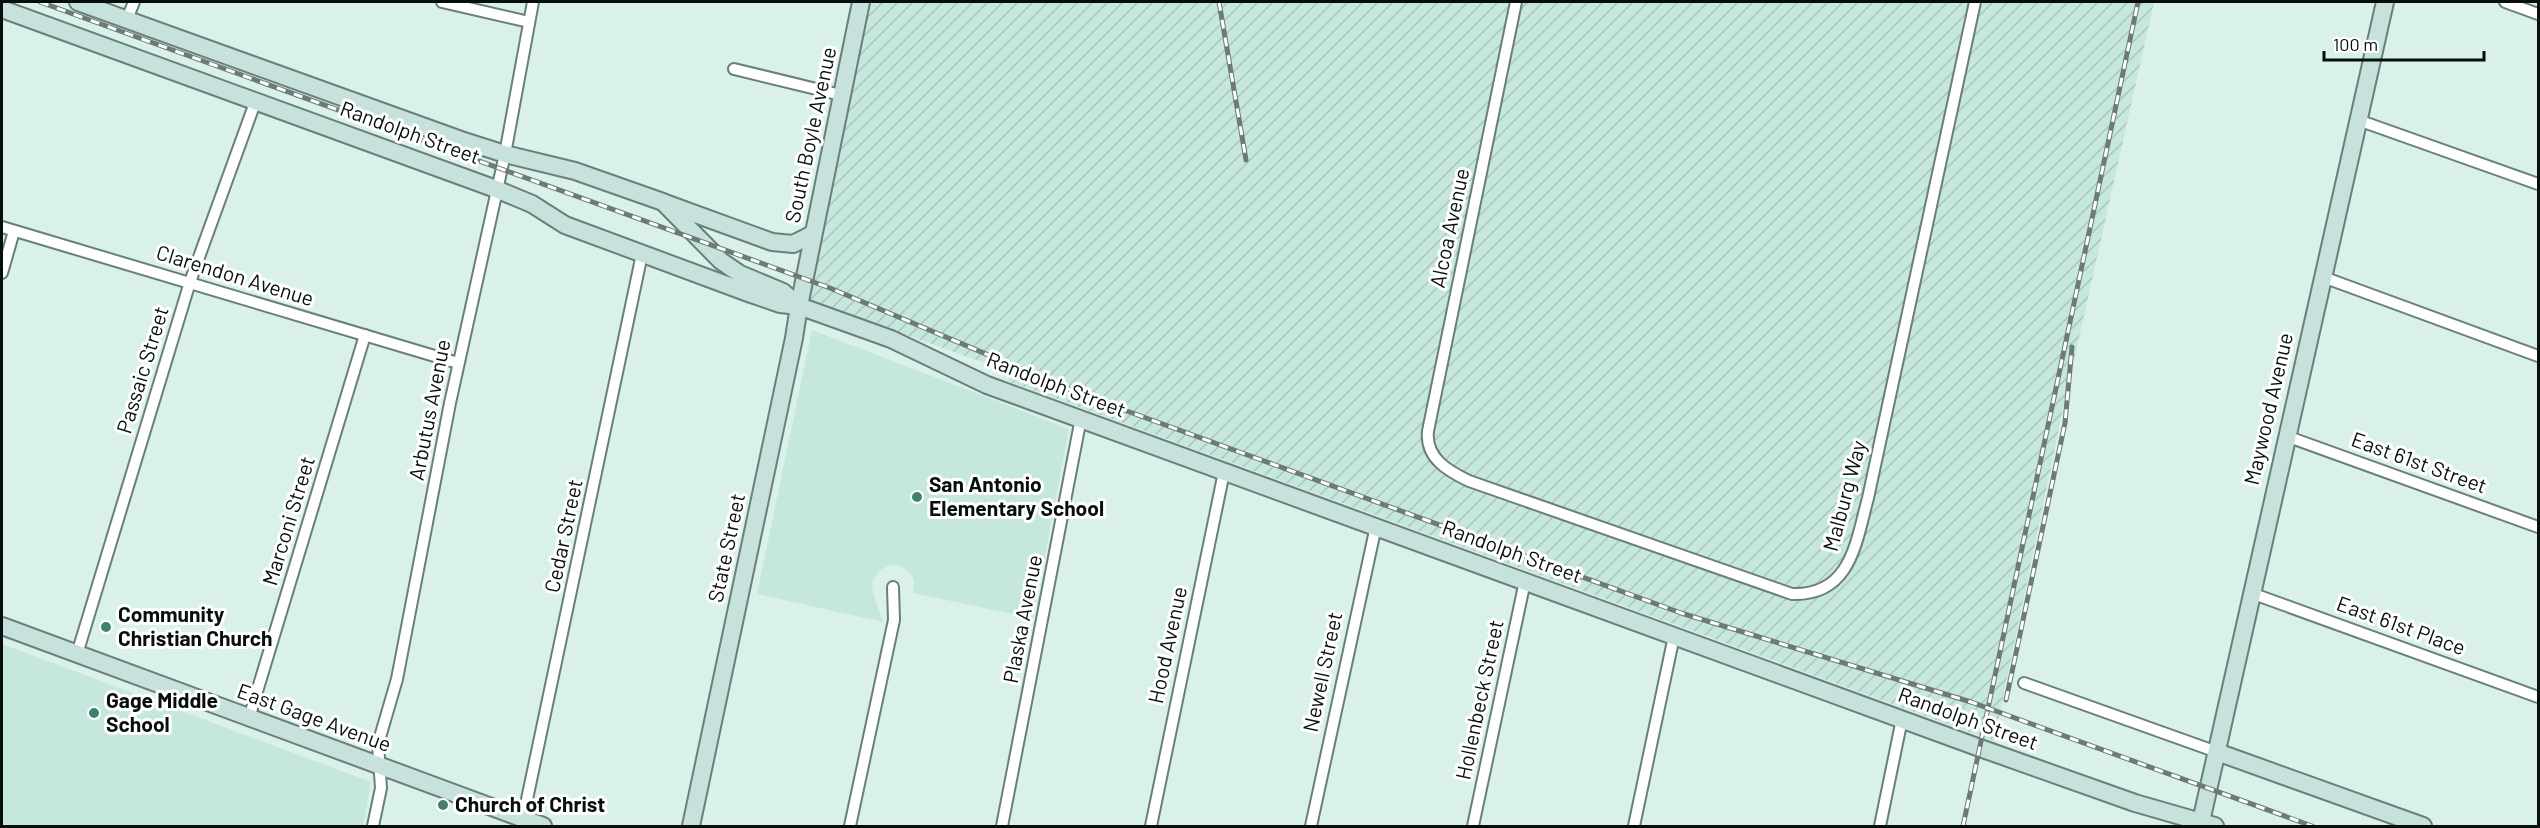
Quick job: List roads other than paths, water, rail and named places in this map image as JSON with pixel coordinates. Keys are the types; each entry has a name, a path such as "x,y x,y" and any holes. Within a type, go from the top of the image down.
{"street":[{"name":"Randolph Street","path":"78,2 450,137 505,154 575,171 663,202 721,261 740,274 783,292 799,306"},
{"path":"127,19 134,2"},
{"path":"442,2 529,22"},
{"name":"Arbutus Avenue","path":"373,826 381,788 378,744 398,679 458,363 505,154 533,2"},
{"name":"South Boyle Avenue","path":"804,279 861,2"},
{"name":"Alcoa Avenue","path":"1437,461 1430,447 1428,431 1516,2"},
{"name":"Malburg Way","path":"1437,461 1449,472 1469,481 1792,594 1810,595 1828,588 1851,560 1868,498 1975,2"},
{"name":"Maywood Avenue","path":"2205,825 2217,752 2251,593 2385,2"},
{"path":"2505,2 2538,14"},
{"name":"Randolph Street","path":"2,9 496,189 532,204 554,219 642,254 780,304 799,306 891,339 987,385 1902,719 2135,803 2205,825"},
{"path":"734,69 841,95"},
{"name":"Passaic Street","path":"77,654 190,282 256,100"},
{"path":"2358,120 2538,184"},
{"path":"663,202 772,242 793,244 813,234"},
{"name":"Clarendon Avenue","path":"2,227 458,363"},
{"path":"2,273 14,231"},
{"name":"Cedar Street","path":"523,823 642,254"},
{"path":"2323,277 2538,356"},
{"name":"State Street","path":"691,826 795,338 804,279"},
{"name":"Marconi Street","path":"249,718 365,335"},
{"name":"Plaska Avenue","path":"1002,826 1081,418"},
{"name":"East 61st Street","path":"2286,436 2538,528"},
{"name":"Hood Avenue","path":"1151,826 1224,472"},
{"name":"Newell Street","path":"1311,826 1376,526"},
{"name":"Hollenbeck Street","path":"1473,826 1525,581"},
{"path":"850,826 894,620 893,587"},
{"name":"East 61st Place","path":"2251,593 2538,697"},
{"name":"East Gage Avenue","path":"2,626 379,765 523,823 543,826"},
{"path":"1634,826 1674,636"},
{"path":"2024,683 2423,826"},
{"path":"1880,826 1902,719"}],"railway":[{"path":"40,2 830,288 1083,395 1681,613 1971,702 2312,826"},
{"path":"1219,2 1246,160"},
{"path":"1963,826 2138,2"},
{"path":"2006,700 2065,423 2072,347"}],"place":[{"name":"San Antonio Elementary School","path":"917,497"},
{"name":"Community Christian Church","path":"106,627"},
{"name":"Gage Middle School","path":"94,713"},
{"name":"Church of Christ","path":"443,805"}]}
